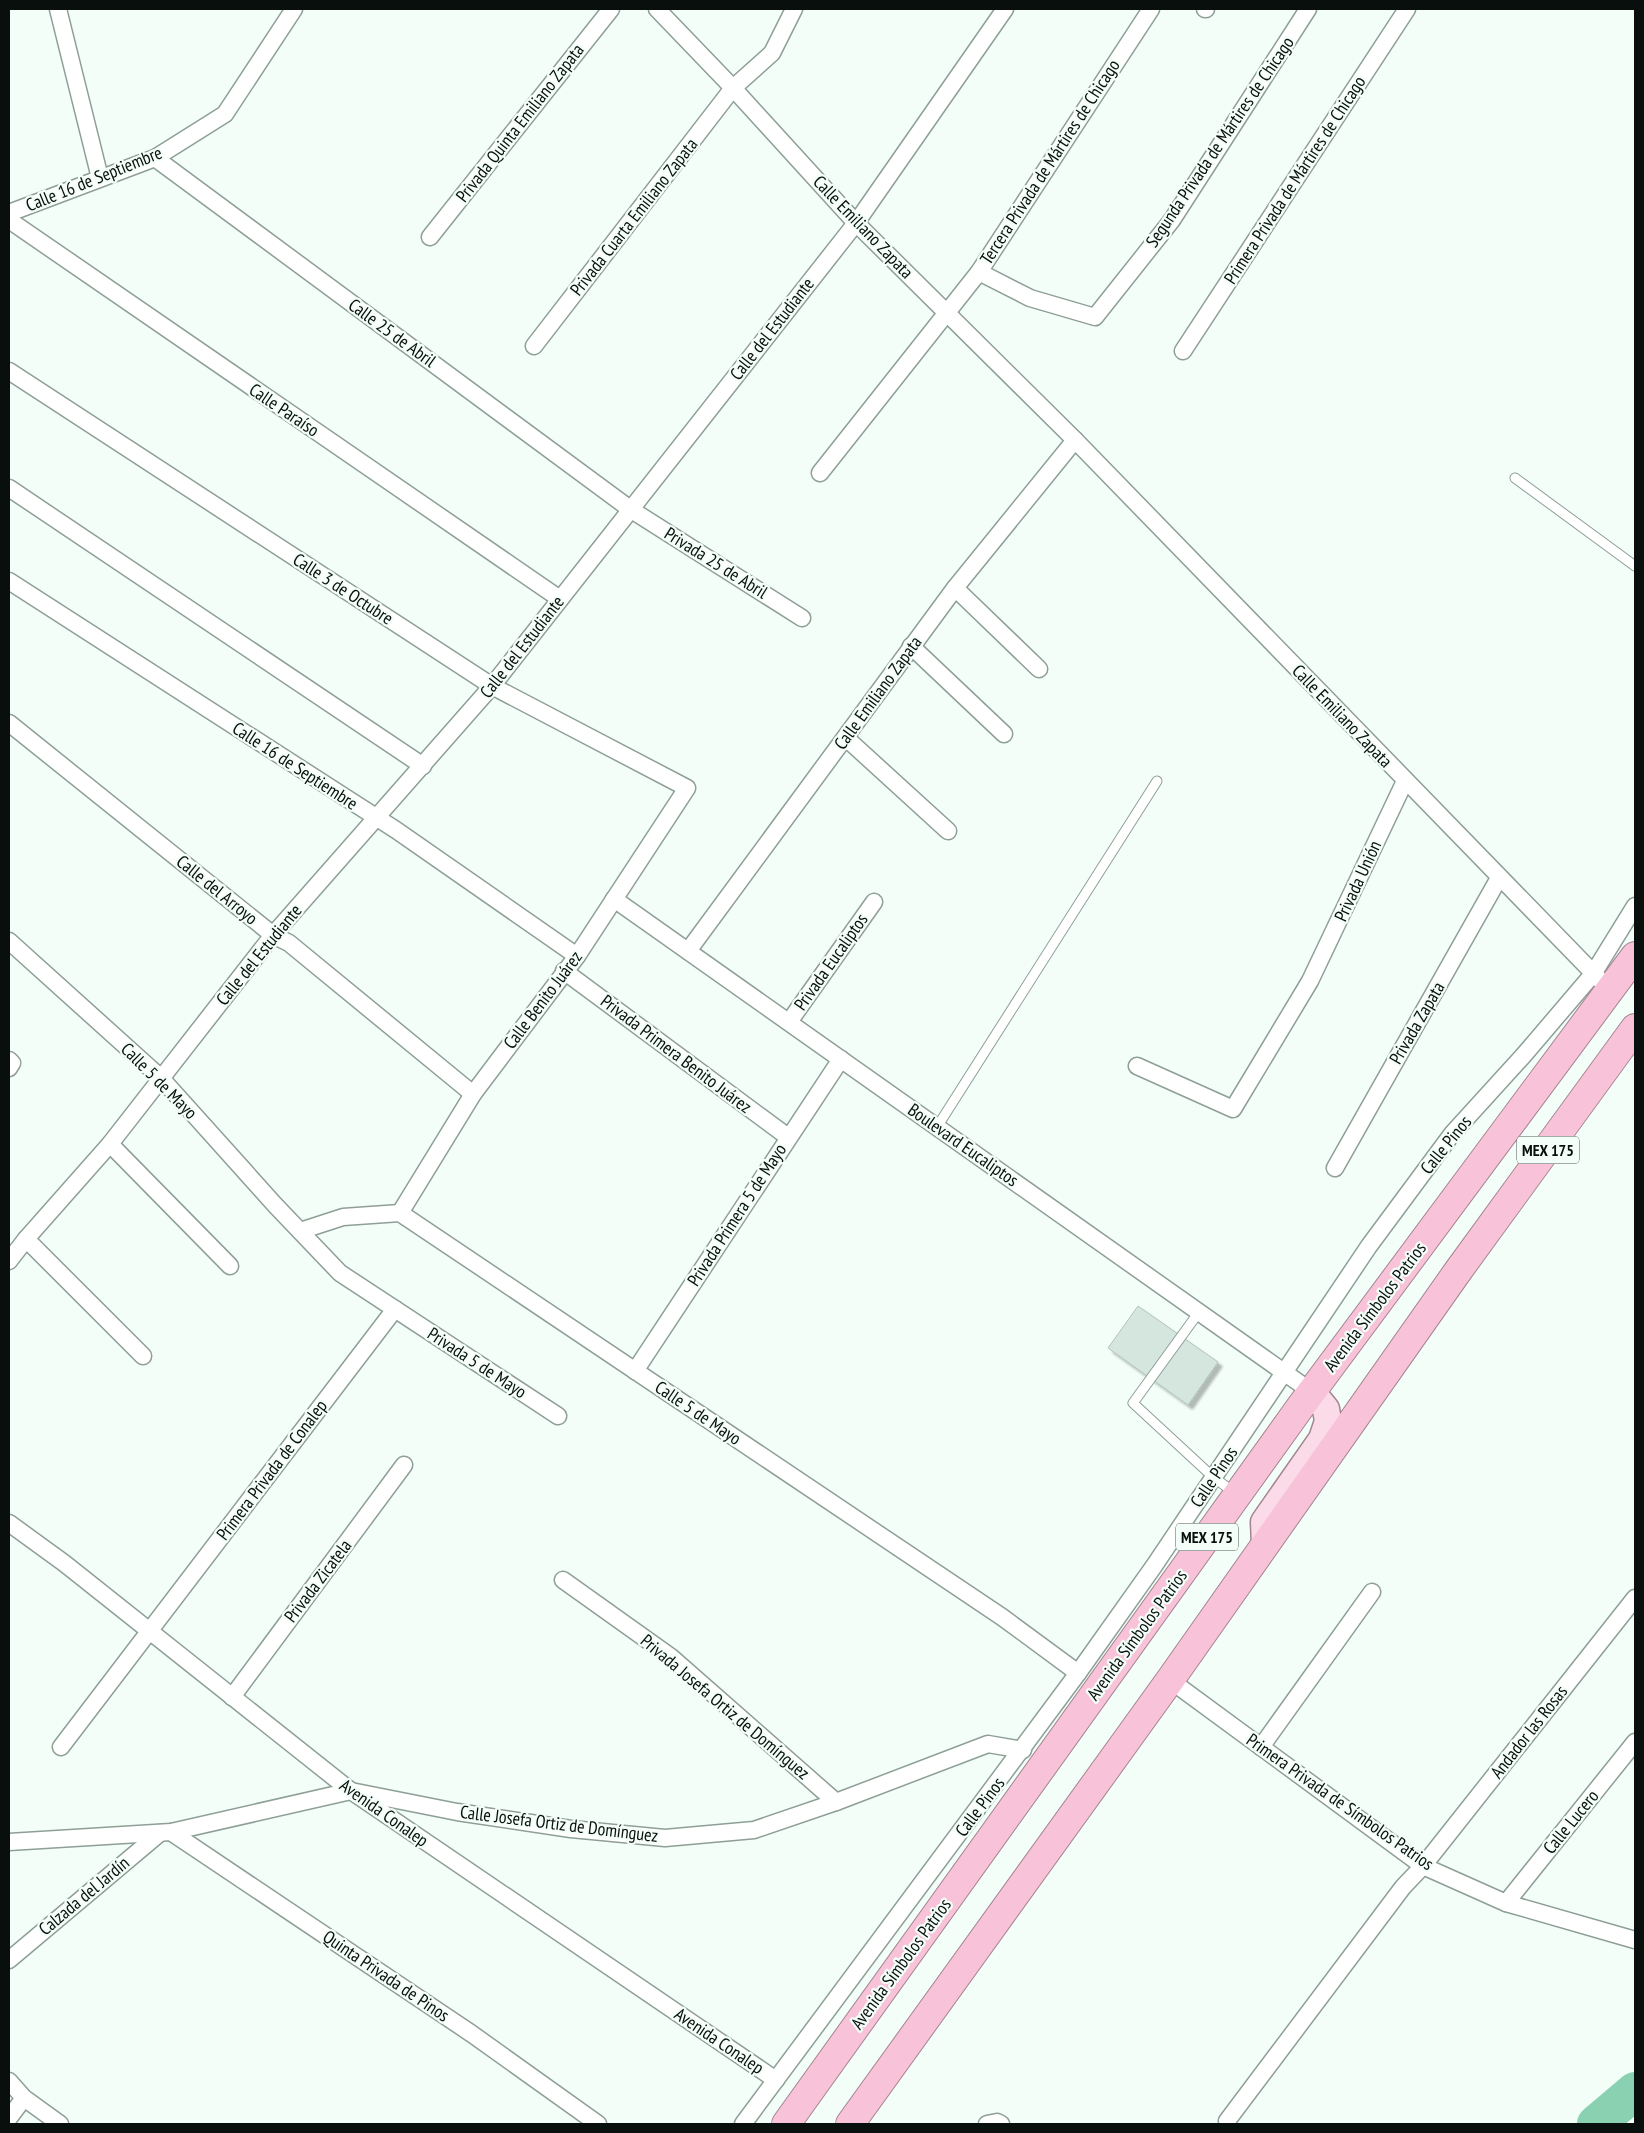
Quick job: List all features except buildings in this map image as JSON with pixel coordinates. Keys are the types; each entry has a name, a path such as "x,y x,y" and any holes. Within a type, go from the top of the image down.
{"highway":[{"name":"Avenida Símbolos Patrios","path":"786,2124 1312,1392 1602,982 1635,956"},
{"name":"MEX 175","path":"850,2124 1170,1680 1453,1279 1635,1028"}],"main road":[{"path":"1265,1545 1264,1522 1322,1439 1328,1421 1326,1409 1312,1392"}],"street":[{"path":"58,9 100,178"},
{"name":"Calle 16 de Septiembre","path":"9,213 155,158 225,114 294,9"},
{"name":"Privada Quinta Emiliano Zapata","path":"430,237 611,9"},
{"name":"Calle Emiliano Zapata","path":"657,9 733,88 856,223 1075,440 1602,982"},
{"name":"Privada Cuarta Emiliano Zapata","path":"534,346 733,88 772,53 794,9"},
{"name":"Calle del Estudiante","path":"9,1261 26,1238 110,1144 273,935 492,686 856,223 1004,9"},
{"name":"Tercera Privada de Mártires de Chicago","path":"820,474 979,272 1151,9"},
{"name":"Segunda Privada de Mártires de Chicago","path":"979,272 1030,298 1095,317 1172,220 1308,9"},
{"name":"Primera Privada de Mártires de Chicago","path":"1183,351 1407,9"},
{"name":"Calle 25 de Abril","path":"155,158 630,509"},
{"name":"Calle Paraíso","path":"9,220 560,599"},
{"name":"Calle 3 de Octubre","path":"9,371 492,686 687,788"},
{"name":"Calle Emiliano Zapata","path":"688,951 846,738 911,646 955,588 1075,440"},
{"path":"9,488 423,766"},
{"name":"Privada 25 de Abril","path":"630,509 802,618"},
{"name":"Calle 16 de Septiembre","path":"9,581 376,818 577,956"},
{"path":"955,588 1039,669"},
{"path":"911,646 1004,734"},
{"name":"Calle del Arroyo","path":"9,723 273,935 289,943 473,1094"},
{"path":"846,738 948,831"},
{"name":"Privada Unión","path":"1137,1066 1233,1109 1310,980 1405,781"},
{"name":"Calle Benito Juárez","path":"400,1213 473,1094 577,956 687,788"},
{"name":"Privada Zapata","path":"1335,1168 1499,878"},
{"name":"Boulevard Eucaliptos","path":"614,899 1312,1392"},
{"name":"Privada Eucaliptos","path":"789,1022 874,902"},
{"name":"Calle Pinos","path":"742,2124 1023,1750 1285,1373 1369,1246 1452,1134 1523,1056 1602,982 1635,906"},
{"name":"Calle 5 de Mayo","path":"9,941 161,1078 340,1273 395,1309"},
{"name":"Privada Primera Benito Juárez","path":"564,971 788,1137"},
{"name":"Privada Primera 5 de Mayo","path":"635,1371 841,1059"},
{"path":"9,1060 12,1063 9,1068"},
{"path":"110,1144 230,1266"},
{"path":"300,1231 343,1217 400,1213"},
{"name":"Calle 5 de Mayo","path":"400,1213 1002,1617 1078,1673"},
{"path":"26,1238 143,1356"},
{"name":"Privada 5 de Mayo","path":"395,1309 558,1416"},
{"name":"Primera Privada de Conalep","path":"61,1747 395,1309"},
{"name":"Privada Zicatela","path":"232,1697 404,1465"},
{"name":"Avenida Conalep","path":"9,1523 64,1563 350,1791 776,2080"},
{"name":"Privada Josefa Ortiz de Domínguez","path":"563,1580 671,1657 836,1802"},
{"path":"1261,1747 1372,1592"},
{"name":"Andador las Rosas","path":"1227,2121 1403,1887 1423,1866 1635,1598"},
{"name":"Primera Privada de Símbolos Patrios","path":"1170,1680 1423,1866 1506,1903 1635,1940"},
{"name":"Calle Lucero","path":"1506,1903 1635,1742"},
{"name":"Calle Josefa Ortiz de Domínguez","path":"350,1791 457,1812 562,1828 665,1838 754,1830 836,1802 988,1744 1023,1750"},
{"path":"9,1842 165,1833 350,1791"},
{"name":"Calzada del Jardín","path":"9,1960 165,1833"},
{"name":"Quinta Privada de Pinos","path":"165,1833 472,2034 598,2124"},
{"path":"852,1980 876,1998"},
{"path":"9,2081 24,2098 60,2124"},
{"path":"9,2118 24,2098"},
{"path":"987,2124 997,2122 1001,2124"}],"lane":[{"path":"1515,478 1635,566"},
{"path":"937,1127 1157,781"},
{"path":"1199,1312 1134,1403 1213,1477 1238,1495"}],"waterway":[{"path":"1596,2124 1635,2091"}]}
